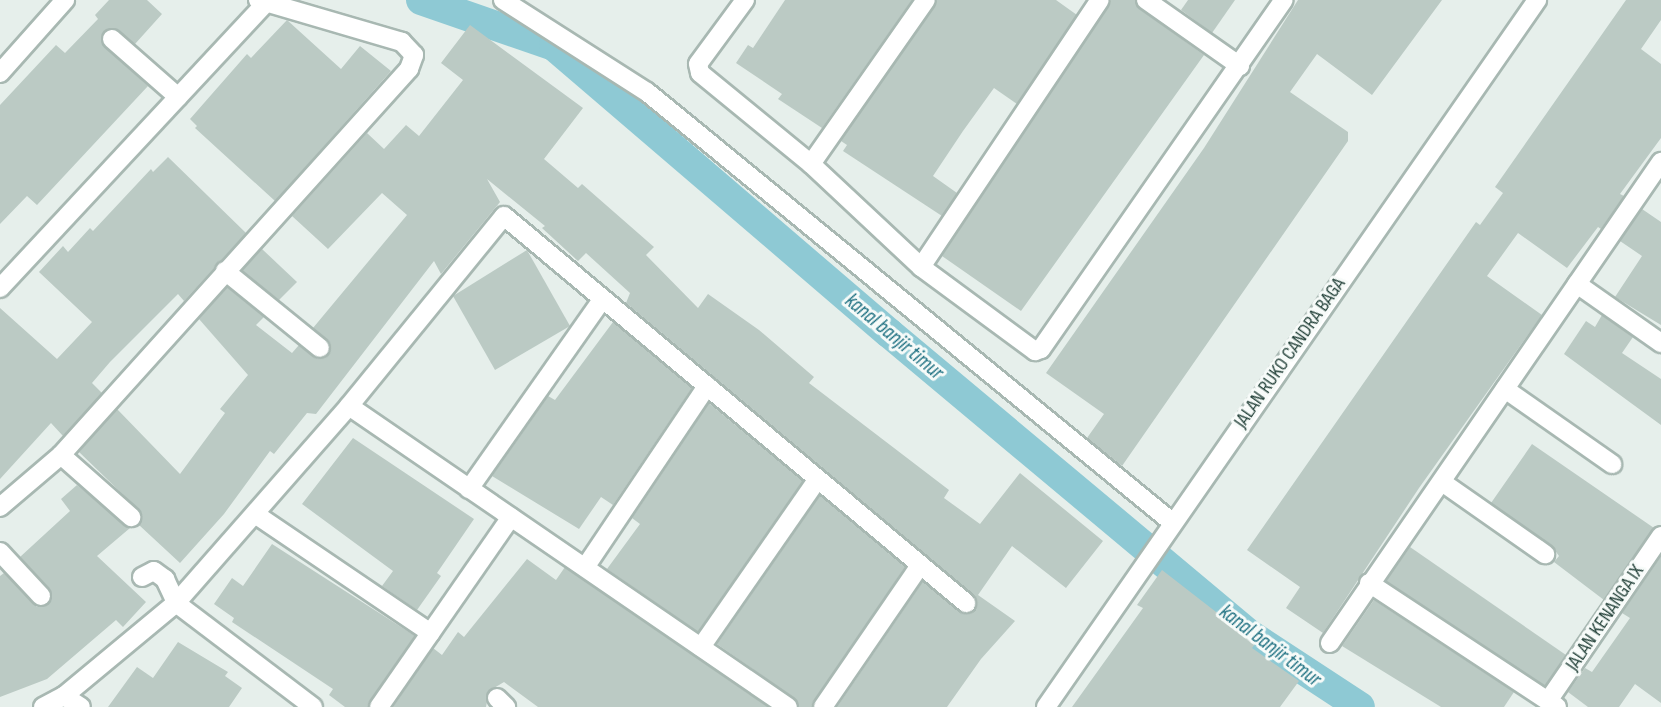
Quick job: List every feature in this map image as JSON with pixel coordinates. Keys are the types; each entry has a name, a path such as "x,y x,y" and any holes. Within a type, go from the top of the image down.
{"street":[{"path":"0,73 65,0"},
{"path":"503,0 647,92 1169,528"},
{"path":"745,0 698,64 698,70 811,164 921,267 1032,350 1039,350 1240,66 1284,0"},
{"path":"811,164 926,0"},
{"path":"921,267 1100,0"},
{"path":"1146,0 1240,66"},
{"name":"JALAN RUKO CANDRA BAGA","path":"1046,707 1537,0"},
{"path":"0,288 178,97 262,2 402,42 414,55 409,69 61,456 0,507"},
{"path":"112,39 178,97"},
{"path":"1330,643 1577,284 1656,182 1661,162"},
{"path":"43,707 64,696 176,603 349,406 504,216 919,567 966,603"},
{"path":"225,271 320,348"},
{"path":"1577,284 1661,343"},
{"path":"469,489 602,300"},
{"path":"586,566 707,386"},
{"path":"1505,389 1612,464"},
{"path":"349,406 586,566 788,707"},
{"path":"61,456 131,517"},
{"path":"701,647 817,480"},
{"path":"1442,482 1545,554"},
{"path":"255,514 431,633"},
{"path":"379,707 511,517"},
{"name":"JALAN KENANGA IX","path":"1552,704 1661,536"},
{"path":"0,552 41,596"},
{"path":"823,707 919,567"},
{"path":"142,577 154,571 165,579 176,603 313,707"},
{"path":"1369,584 1552,704"},
{"path":"64,696 81,707"}],"building":[{"path":"109,0 147,0 162,14 135,44 114,28 104,31 101,37 105,47 148,86 37,205 27,196 0,224 0,105 56,45 65,53 98,19 95,15"},
{"path":"785,0 912,0 822,128 778,99 782,94 736,63 748,45 753,48"},
{"path":"937,0 1056,0 1077,15 1017,104 994,88 963,131 933,176 957,193 942,216 843,151 847,145 841,141"},
{"path":"1111,0 1135,0 1140,9 1204,55 1021,311 942,256"},
{"path":"1188,0 1235,0 1212,33 1181,10"},
{"path":"1298,0 1442,0 1372,95 1317,54 1290,92 1348,132 1348,141 1122,466 1087,438 1104,414 1046,373 1204,148"},
{"path":"1626,0 1661,0 1661,20 1641,49 1661,64 1661,138 1620,194 1624,196 1601,229 1598,227 1567,268 1518,233 1487,276 1542,315 1419,488 1323,633 1286,608 1300,587 1247,550 1476,222 1480,225 1503,193 1495,187"},
{"path":"287,20 341,69 360,46 391,71 275,201 195,128 197,126 190,119 247,54 251,58"},
{"path":"470,25 583,108 544,159 578,188 582,184 654,247 646,255 698,308 708,294 759,330 814,377 809,383 949,490 944,498 980,524 1020,473 1103,541 1066,588 1012,546 978,595 1015,621 981,659 947,707 837,707 923,581 963,614 975,610 974,595 626,303 630,293 586,253 578,261 542,228 545,226 487,179 500,202 441,274 434,261 316,414 307,413 274,454 270,451 224,514 180,563 139,525 142,519 138,509 79,452 117,409 180,474 225,413 220,409 248,375 199,319 227,287 264,317 256,325 292,353 299,345 318,359 328,355 330,343 313,328 407,215 382,193 328,249 292,216 367,133 384,149 406,125 419,136 463,80 441,63"},
{"path":"168,157 246,233 184,301 178,294 110,362 92,383 102,393 63,436 51,423 0,479 0,308 57,359 92,322 39,272 63,246 68,252 90,228 93,231 151,169 153,172"},
{"path":"1642,209 1661,222 1661,325 1615,297 1642,256 1620,241"},
{"path":"262,249 297,282 279,300 242,271"},
{"path":"527,250 570,326 495,370 453,296"},
{"path":"1602,315 1633,337 1622,353 1661,379 1661,425 1564,354 1586,321 1595,327"},
{"path":"613,322 692,388 613,505 601,497 579,529 492,476 548,396 555,400"},
{"path":"709,403 803,481 698,632 607,569 640,524 632,518"},
{"path":"353,438 474,519 437,573 441,576 417,610 382,586 393,571 302,504"},
{"path":"1532,444 1654,528 1604,600 1554,562 1559,556 1551,545 1491,503"},
{"path":"77,485 130,528 97,556 146,602 123,627 116,620 47,679 0,697 0,576 4,573 37,607 49,604 50,589 20,557 70,511 61,499"},
{"path":"820,495 905,567 812,707 799,707 794,698 717,644"},
{"path":"272,544 415,636 368,707 345,707 329,695 333,689 232,622 234,618 214,604 232,578 243,586"},
{"path":"1410,547 1566,655 1545,686 1386,581"},
{"path":"1661,556 1661,703 1635,684 1619,707 1588,707 1568,692 1585,668 1592,672 1630,618 1622,613"},
{"path":"527,559 556,580 565,567 768,707 538,707 504,682 489,691 486,707 393,707 433,648 442,655 458,632 464,637"},
{"path":"1162,570 1256,643 1252,648 1299,681 1280,707 1072,707 1143,608 1137,605"},
{"path":"1374,600 1514,692 1504,707 1441,707 1342,646"},
{"path":"178,642 228,672 225,676 242,688 229,707 108,707 137,667 153,678"}],"waterway":[{"name":"kanal banjir timur","path":"421,0 554,46 889,333 1252,636 1360,707"}]}
